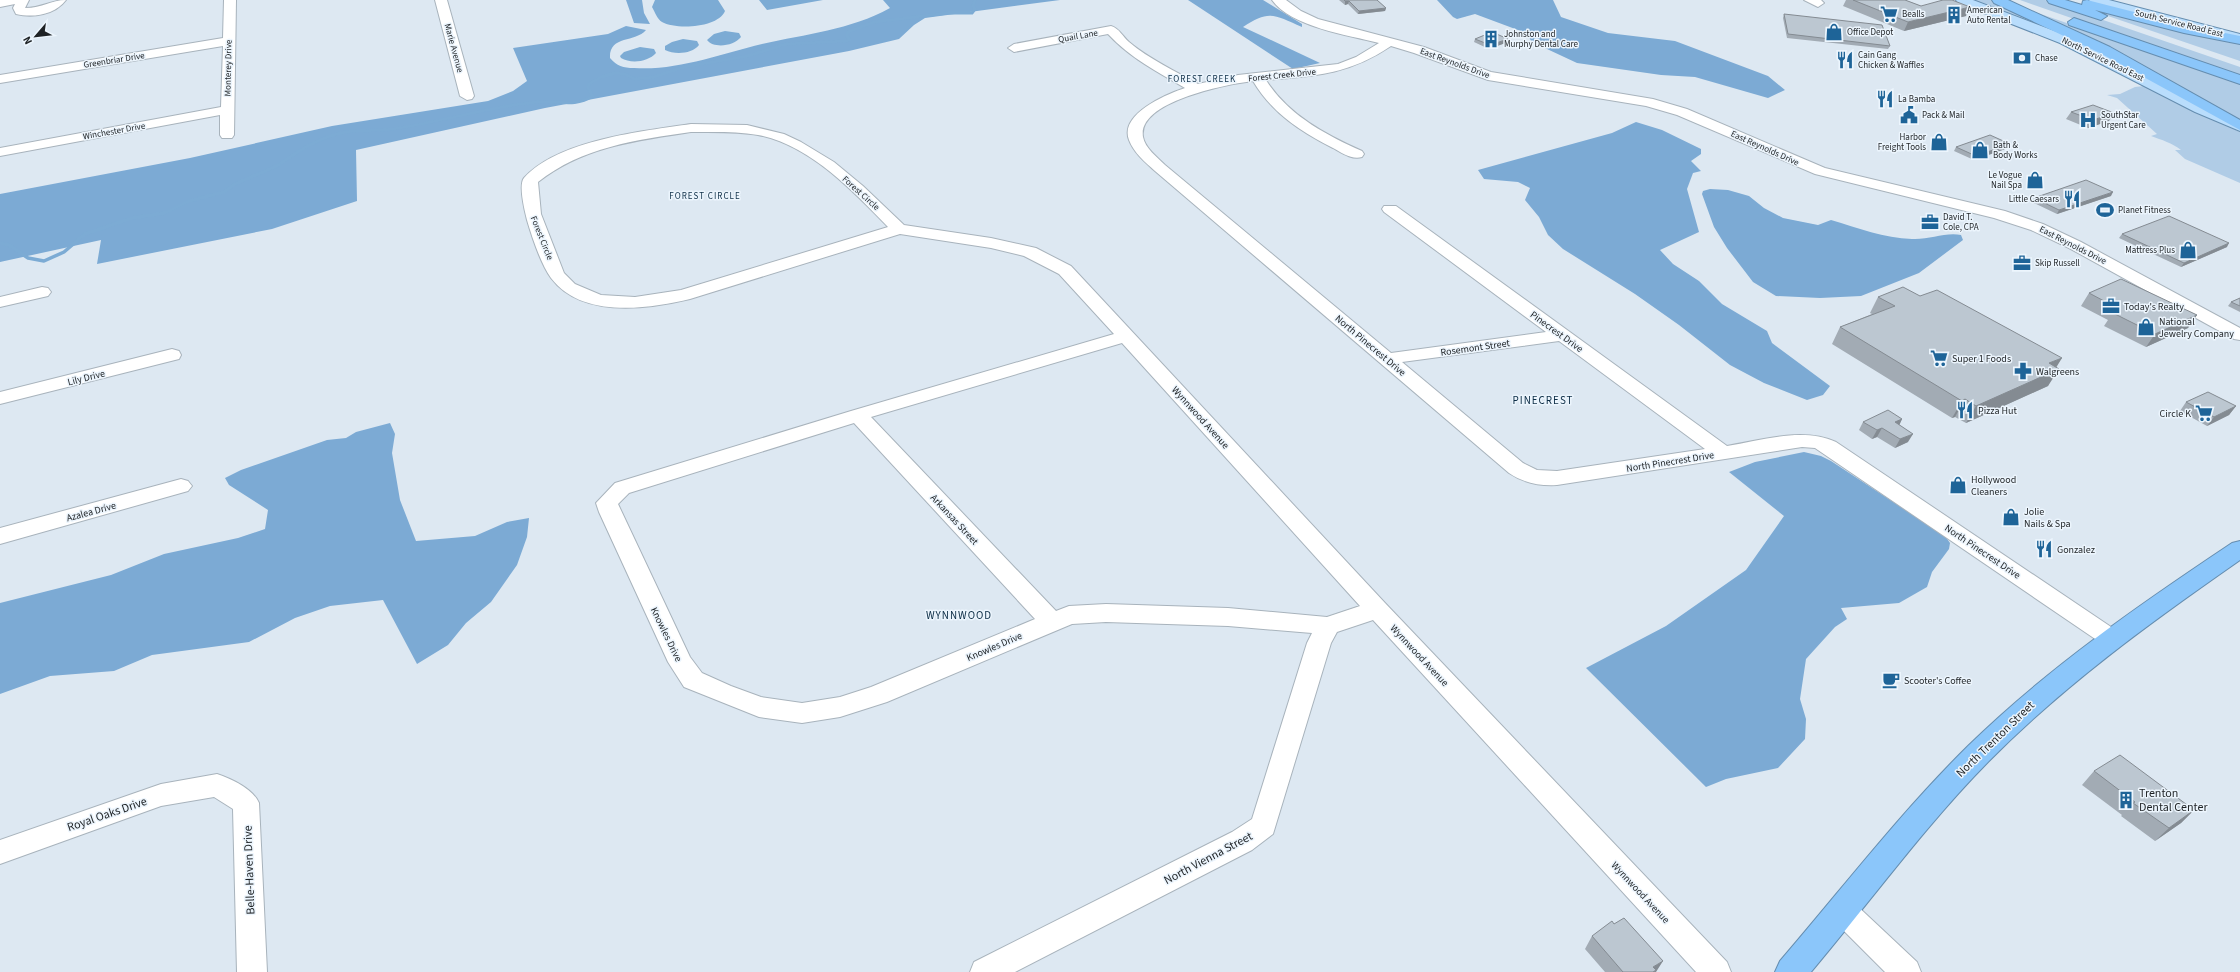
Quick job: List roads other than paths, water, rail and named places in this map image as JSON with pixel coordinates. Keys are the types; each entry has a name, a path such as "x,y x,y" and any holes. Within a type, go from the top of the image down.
{"highway":[{"path":"1998,0 2105,50 2240,126"},
{"path":"2012,0 2240,80"},
{"path":"2053,0 2158,36"},
{"path":"2072,0 2184,29 2240,39"},
{"name":"North Trenton Street","path":"1791,972 1844,911 1941,793 1985,748 2057,680 2112,639 2240,549"}],"main road":[{"name":"North Service Road East","path":"1962,0 2065,40 2200,109 2240,126"},
{"name":"South Service Road East","path":"2103,1 2240,39"}],"street":[{"path":"0,3 22,0 19,8 20,11 31,12 49,8 58,4 60,0"},
{"name":"Monterey Drive","path":"227,136 230,0"},
{"name":"Marie Avenue","path":"441,0 467,96"},
{"name":"East Reynolds Drive","path":"1278,0 1297,14 1314,22 1419,50 1488,76 1648,102 1682,112 1820,171 1860,182 2000,214 2037,227 2075,245 2240,335"},
{"name":"Quail Lane","path":"1014,48 1111,30 1139,56 1196,89"},
{"name":"Greenbriar Drive","path":"0,78 228,41"},
{"name":"Forest Creek Drive","path":"1251,244 1160,168 1137,143 1135,133 1141,116 1160,104 1196,89 1226,81 1309,72 1342,66 1365,57 1389,42"},
{"path":"1257,77 1267,95 1284,110 1326,138 1357,154"},
{"name":"Winchester Drive","path":"0,152 228,110"},
{"name":"Forest Circle","path":"899,229 832,168 808,152 778,136 751,130 691,128 612,142 571,155 551,164 545,167 530,181 532,215 557,276 571,289 592,298 622,302 652,302 684,295 899,229 991,243 1030,252 1065,270 1128,336"},
{"name":"Pinecrest Drive","path":"1390,209 1724,453"},
{"name":"North Pinecrest Drive","path":"1251,244 1516,468 1530,477 1537,479 1558,478 1802,441 1823,444 2112,639"},
{"path":"0,302 42,292"},
{"name":"Rosemont Street","path":"1387,360 1562,335"},
{"name":"Knowles Drive","path":"1128,336 858,415 636,482 622,488 607,503 680,662 694,680 759,707 802,713 840,707 878,695 1069,615 1106,612 1228,617 1328,626 1377,609"},
{"name":"Wynnwood Avenue","path":"1128,336 1377,609 1716,972"},
{"name":"Lily Drive","path":"0,398 172,355"},
{"name":"Arkansas Street","path":"858,415 1052,622"},
{"name":"Azalea Drive","path":"0,536 181,486"},
{"name":"North Vienna Street","path":"985,972 1242,841 1262,826 1319,643 1328,626"},
{"name":"Royal Oaks Drive","path":"0,852 161,795 217,785"},
{"name":"Belle-Haven Drive","path":"217,785 246,803 252,972"},
{"path":"1844,911 1906,972"}],"waterway":[{"path":"278,166 309,145 345,132 393,129 519,104 537,102 579,102 593,96 588,88 589,84 601,77 615,73 625,74 635,79 654,77 684,67 748,56 786,44 846,41 850,40 847,36 848,32 874,22 948,13 972,13 975,9 973,6 975,0"},
{"path":"0,243 9,245 28,258 44,261 64,252 85,234 132,218 165,213 189,201 224,192 235,184 278,166"}],"place":[{"name":"Bealls","path":"1889,14"},
{"name":"American Auto Rental","path":"1954,15"},
{"name":"Office Depot","path":"1834,32"},
{"name":"Johnston and Murphy Dental Care","path":"1491,39"},
{"name":"Chase","path":"2022,58"},
{"name":"Cain Gang Chicken & Waffles","path":"1845,60"},
{"name":"La Bamba","path":"1885,99"},
{"name":"Pack & Mail","path":"1909,115"},
{"name":"SouthStar Urgent Care","path":"2088,120"},
{"name":"Harbor Freight Tools","path":"1939,142"},
{"name":"Bath & Body Works","path":"1980,150"},
{"name":"Le Vogue Nail Spa","path":"2035,180"},
{"name":"Little Caesars","path":"2072,199"},
{"name":"Planet Fitness","path":"2105,210"},
{"name":"David T. Cole, CPA","path":"1930,222"},
{"name":"Mattress Plus","path":"2188,250"},
{"name":"Skip Russell","path":"2022,263"},
{"name":"Today's Realty","path":"2111,306"},
{"name":"National Jewelry Company","path":"2146,327"},
{"name":"Super 1 Foods","path":"1939,358"},
{"name":"Walgreens","path":"2023,371"},
{"name":"Pizza Hut","path":"1965,410"},
{"name":"Circle K","path":"2204,413"},
{"name":"Hollywood Cleaners","path":"1958,485"},
{"name":"Jolie Nails & Spa","path":"2011,517"},
{"name":"Gonzalez","path":"2044,549"},
{"name":"Scooter's Coffee","path":"1891,680"},
{"name":"Trenton Dental Center","path":"2126,800"}],"district":[{"name":"FOREST CREEK","path":"1202,79"},
{"name":"FOREST CIRCLE","path":"705,196"},
{"name":"PINECREST","path":"1543,400"},
{"name":"WYNNWOOD","path":"959,615"}]}
